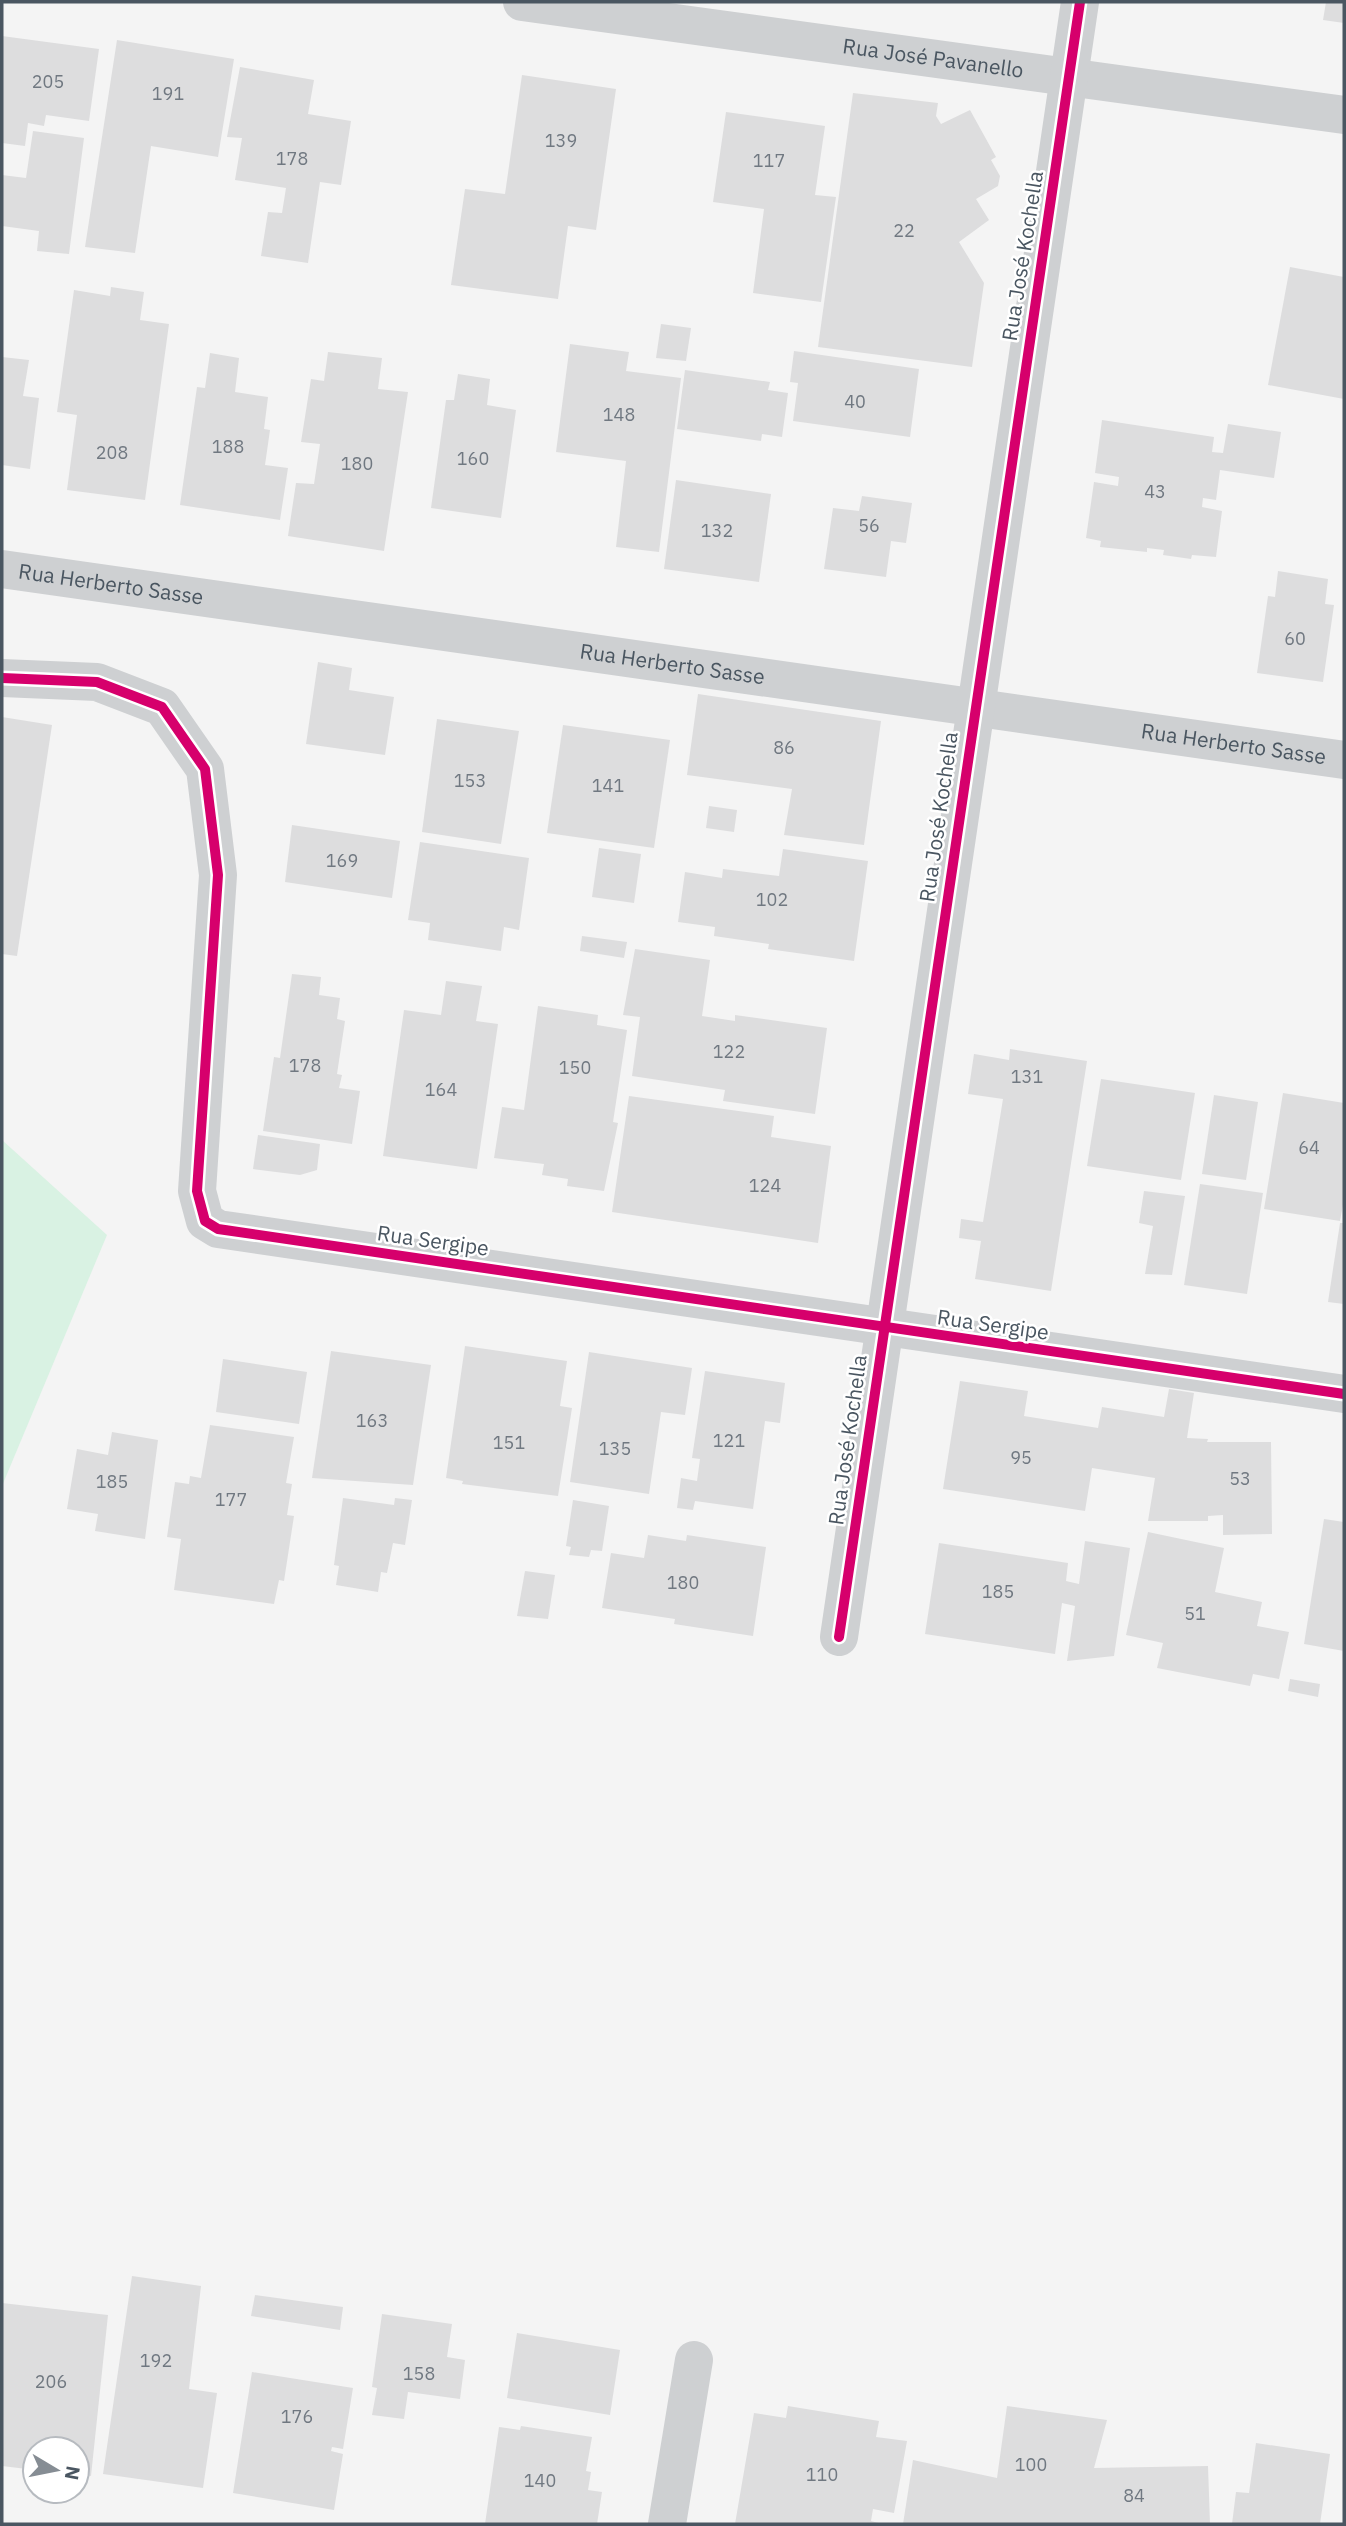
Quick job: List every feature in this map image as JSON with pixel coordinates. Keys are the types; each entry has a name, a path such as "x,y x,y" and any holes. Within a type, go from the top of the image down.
{"street":[{"name":"Rua José Pavanello","path":"522,2 1344,115"},
{"name":"Rua José Kochella","path":"839,1637 1080,2"},
{"name":"Rua Herberto Sasse","path":"2,569 1344,760"},
{"name":"Rua Sergipe","path":"2,678 97,682 162,707 205,769 218,875 197,1191 205,1221 218,1229 1344,1394"},
{"path":"667,2524 694,2360"}],"green space":[{"path":"2,1140 107,1235 2,1486"}],"building":[{"path":"1326,2 1344,2 1344,23 1323,20"},
{"path":"2,36 99,49 89,121 46,115 44,126 28,123 25,146 2,143"},
{"path":"117,40 234,59 218,157 151,146 135,253 85,247"},
{"path":"240,67 314,80 308,114 351,121 341,185 320,182 308,263 261,256 268,212 282,213 286,188 235,180 242,138 227,137"},
{"path":"522,75 616,89 596,230 568,226 558,299 451,285 465,189 505,194"},
{"path":"853,93 938,103 936,116 941,124 970,110 996,157 991,160 1000,176 998,186 976,199 989,220 959,242 984,283 972,367 818,347"},
{"path":"726,112 825,126 815,195 836,197 821,302 753,293 764,209 713,202"},
{"path":"33,131 84,138 69,254 37,251 39,231 2,226 2,175 26,178"},
{"path":"1290,267 1344,277 1344,399 1268,385"},
{"path":"111,287 144,292 140,320 169,324 145,500 67,490 77,415 57,412 74,290 110,296"},
{"path":"661,324 691,328 686,361 656,358"},
{"path":"570,344 629,352 626,371 681,378 659,552 616,547 626,461 556,452"},
{"path":"794,351 919,369 910,437 793,421 798,383 790,382"},
{"path":"328,352 382,358 378,389 408,392 384,551 288,536 296,483 314,484 320,444 301,442 311,379 324,381"},
{"path":"210,353 239,358 235,392 268,397 264,429 270,430 265,465 288,468 280,520 180,505 197,387 205,388"},
{"path":"2,357 29,360 23,396 39,398 30,469 2,465"},
{"path":"685,370 770,382 768,390 788,393 782,437 762,434 761,441 677,429"},
{"path":"458,374 490,379 487,405 516,410 501,518 431,508 446,400 454,400"},
{"path":"1102,420 1214,437 1212,452 1223,453 1228,424 1281,432 1274,478 1220,470 1216,500 1203,498 1202,507 1222,511 1216,557 1192,555 1191,559 1163,555 1164,550 1147,548 1147,552 1100,547 1101,541 1086,538 1094,482 1118,486 1119,477 1095,473"},
{"path":"676,480 771,494 759,582 664,569"},
{"path":"862,496 912,503 906,543 891,541 886,577 824,569 833,508 859,511"},
{"path":"1278,571 1328,579 1325,604 1334,605 1323,682 1257,673 1268,596 1275,597"},
{"path":"318,662 352,668 349,690 394,697 385,755 306,744"},
{"path":"698,694 881,721 864,845 784,835 792,789 687,775"},
{"path":"2,717 52,725 17,956 2,954"},
{"path":"437,719 519,731 501,844 422,832"},
{"path":"563,725 670,740 654,848 547,833"},
{"path":"709,806 737,810 734,832 706,828"},
{"path":"292,825 400,841 392,898 285,882"},
{"path":"420,842 529,858 519,930 504,927 501,951 428,940 430,923 408,920"},
{"path":"599,848 641,854 634,903 592,897"},
{"path":"783,849 868,861 854,961 768,949 769,944 714,936 715,927 678,922 685,872 722,878 723,869 779,876"},
{"path":"582,936 627,942 624,958 580,951"},
{"path":"635,949 710,960 702,1016 735,1021 735,1015 827,1028 815,1114 723,1101 725,1090 632,1076 640,1017 623,1015"},
{"path":"292,974 321,977 319,995 340,998 337,1019 345,1021 337,1074 342,1075 339,1088 360,1091 352,1144 263,1131 274,1057 280,1058"},
{"path":"446,981 482,986 476,1021 498,1024 477,1169 383,1156 404,1010 441,1015"},
{"path":"538,1006 598,1015 597,1025 627,1030 613,1122 618,1123 604,1191 567,1186 568,1179 542,1175 544,1164 494,1158 502,1107 524,1110"},
{"path":"1010,1049 1087,1061 1051,1291 975,1279 981,1241 959,1238 961,1219 983,1222 1003,1099 968,1094 974,1054 1009,1060"},
{"path":"1101,1079 1195,1093 1181,1180 1087,1166"},
{"path":"1283,1093 1344,1103 1344,1199 1340,1221 1264,1209"},
{"path":"1214,1095 1258,1102 1246,1180 1202,1174"},
{"path":"629,1096 774,1116 771,1137 831,1146 818,1243 612,1212"},
{"path":"258,1135 320,1144 317,1170 300,1175 253,1169"},
{"path":"1200,1184 1263,1193 1247,1294 1184,1285"},
{"path":"1144,1191 1185,1196 1172,1275 1145,1274 1153,1226 1139,1223"},
{"path":"1340,1223 1344,1223 1344,1304 1328,1302"},
{"path":"465,1346 567,1361 560,1406 572,1408 558,1496 462,1484 463,1481 446,1478"},
{"path":"331,1351 431,1365 413,1485 312,1478"},
{"path":"589,1352 692,1368 685,1415 661,1412 649,1494 570,1482"},
{"path":"223,1359 307,1372 299,1424 216,1412"},
{"path":"705,1371 785,1383 780,1423 765,1421 753,1509 695,1501 693,1510 677,1508 681,1478 697,1481 700,1459 692,1458"},
{"path":"960,1381 1028,1391 1024,1416 1098,1428 1102,1407 1164,1417 1169,1389 1194,1393 1187,1438 1208,1439 1207,1442 1271,1442 1272,1534 1223,1535 1223,1515 1208,1516 1208,1521 1148,1521 1155,1478 1092,1468 1085,1511 943,1489"},
{"path":"210,1425 294,1437 286,1483 292,1484 287,1515 294,1516 284,1581 279,1580 274,1604 174,1590 181,1539 167,1537 175,1482 189,1484 190,1476 201,1478"},
{"path":"112,1432 158,1440 145,1539 95,1531 98,1514 67,1509 77,1449 108,1455"},
{"path":"343,1498 394,1505 395,1498 412,1500 405,1545 393,1543 387,1573 381,1572 378,1592 336,1585 339,1566 334,1565"},
{"path":"573,1500 609,1506 602,1551 591,1550 589,1557 569,1555 571,1547 566,1546"},
{"path":"1324,1519 1344,1522 1344,1651 1304,1644"},
{"path":"1148,1532 1224,1548 1215,1592 1262,1602 1257,1626 1289,1632 1279,1679 1253,1674 1250,1686 1157,1668 1163,1643 1126,1635"},
{"path":"648,1535 686,1541 687,1535 766,1547 753,1636 674,1624 675,1619 602,1608 611,1553 644,1558"},
{"path":"1085,1541 1130,1548 1114,1656 1067,1661 1075,1606 1062,1603 1055,1654 925,1634 939,1543 1068,1563 1066,1581 1079,1584"},
{"path":"525,1571 555,1575 548,1619 517,1616"},
{"path":"1290,1679 1320,1684 1318,1697 1288,1691"},
{"path":"132,2276 201,2286 189,2389 217,2393 203,2488 103,2474"},
{"path":"255,2295 343,2307 340,2330 251,2316"},
{"path":"2,2303 108,2315 91,2476 91,2435 21,2435 21,2468 2,2466"},
{"path":"382,2314 452,2324 447,2357 465,2360 460,2399 408,2392 404,2419 372,2415 377,2388 372,2387"},
{"path":"517,2333 620,2350 610,2415 507,2398"},
{"path":"252,2372 353,2388 343,2449 332,2447 331,2451 343,2454 334,2510 233,2493"},
{"path":"788,2406 879,2421 876,2437 907,2441 894,2513 873,2509 871,2521 882,2524 735,2524 754,2413 786,2418"},
{"path":"1007,2406 1107,2420 1094,2468 1208,2466 1210,2524 903,2524 913,2460 997,2478"},
{"path":"521,2426 592,2437 586,2471 591,2472 588,2490 602,2492 597,2524 485,2524 499,2427 520,2430"},
{"path":"1256,2443 1330,2454 1320,2524 1232,2524 1236,2492 1249,2493"}],"cycle path":[{"path":"839,1637 1080,2"},
{"path":"2,678 97,682 162,707 205,769 218,875 197,1191 205,1221 218,1229 1344,1394"}]}
